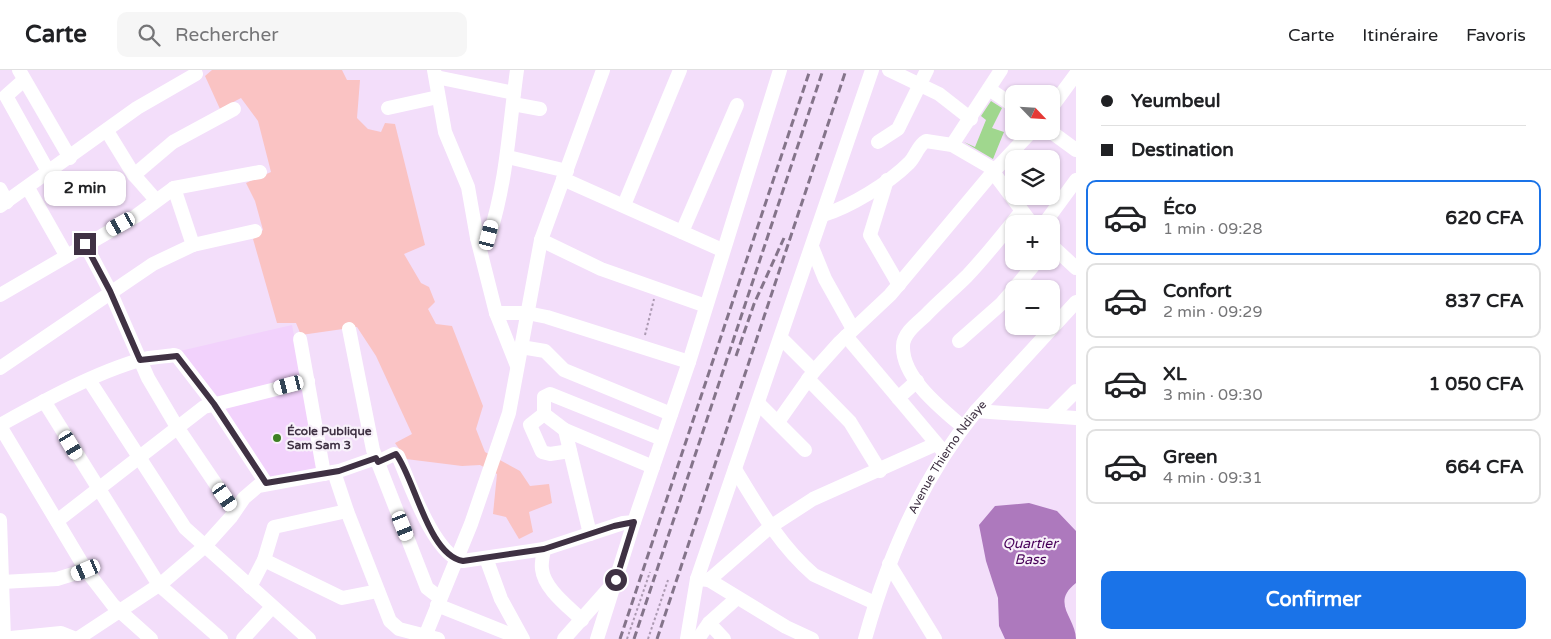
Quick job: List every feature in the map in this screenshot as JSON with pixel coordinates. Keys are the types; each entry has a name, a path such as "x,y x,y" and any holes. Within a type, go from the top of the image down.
{"street":[{"path":"477,238 487,238 489,235 508,157 518,70"},
{"path":"300,339 329,473 347,511 378,591 394,626 429,638 439,601 471,524 509,413 541,240 603,70"},
{"path":"624,205 680,70"},
{"path":"598,639 634,522 689,362 722,250 780,70"},
{"path":"687,639 736,469 872,70"},
{"path":"889,70 950,101 971,119"},
{"path":"878,142 898,129 927,70"},
{"path":"952,146 971,119 999,71"},
{"path":"1060,94 1075,72"},
{"path":"0,189 4,204 137,108 196,74"},
{"path":"517,367 496,313 477,238 468,187 448,141 435,74 514,98 540,108"},
{"path":"49,173 8,101 8,93 22,75 70,158"},
{"path":"989,89 1005,100"},
{"path":"388,108 438,97"},
{"path":"682,232 738,105"},
{"path":"134,175 173,142 234,109"},
{"path":"107,131 134,175 156,200"},
{"path":"1060,138 1076,150"},
{"path":"778,422 811,375 850,332 899,285 994,171 1023,140"},
{"path":"823,216 846,207 887,180 911,161 923,142 952,146 994,171 1024,215"},
{"path":"508,157 565,175 624,205 722,250"},
{"path":"1,292 136,216 174,188 260,172"},
{"path":"887,180 870,235 899,285"},
{"path":"1051,215 1076,180"},
{"path":"28,188 66,255"},
{"path":"174,188 193,245"},
{"path":"963,427 936,403 916,381 904,355 903,345 906,336 967,276 1022,212"},
{"path":"0,368 110,291 153,264 193,245 255,231"},
{"path":"541,240 600,270 706,306"},
{"path":"85,244 110,291 140,360 177,427 234,511"},
{"path":"703,580 770,527 813,499 880,471 941,449 898,398 850,332 812,247"},
{"path":"1060,253 1076,268"},
{"path":"1021,280 1030,270"},
{"path":"959,341 1005,299"},
{"name":"Avenue Thierno Ndiaye","path":"865,639 889,564 908,517 941,449 1076,302"},
{"path":"496,313 527,313 547,316 689,362"},
{"path":"349,329 377,460 428,588 439,601 523,639"},
{"path":"781,338 850,422 880,471"},
{"path":"521,347 545,351 564,370 671,414"},
{"path":"151,639 119,610 86,570 0,425 44,401 89,380 140,360 177,356 214,404 266,483"},
{"path":"89,380 185,528 309,639"},
{"path":"57,521 204,408 308,381"},
{"path":"898,398 916,381"},
{"path":"1051,416 1076,391"},
{"path":"653,467 565,430 544,414 543,400 545,395 550,394 662,439"},
{"path":"44,401 158,585 221,639"},
{"path":"759,404 805,450"},
{"path":"976,411 1076,418"},
{"path":"544,414 530,426 542,452 550,454 570,450"},
{"path":"565,430 590,534"},
{"path":"0,525 3,638 61,634 76,639 158,585 204,547 252,490 266,483 329,473 394,454 398,456 430,528 455,560 463,561 544,549 634,522"},
{"path":"736,469 770,527 814,575 875,603"},
{"path":"250,587 264,560 273,530 277,525 316,519 347,511"},
{"path":"544,549 542,569 545,578 555,594 582,620"},
{"path":"486,558 501,599 523,639"},
{"path":"264,560 342,598 378,591"},
{"path":"889,564 935,639"},
{"path":"2,582 66,578 86,570"},
{"path":"564,639 616,580"},
{"path":"703,580 738,598 786,627 812,639"},
{"path":"698,639 709,623 738,598"},
{"path":"243,639 272,607"},
{"path":"709,623 724,639"}],"path":[{"path":"642,347 656,289"},
{"path":"627,639 650,572"},
{"path":"648,639 668,580"}],"shaded area":[{"path":"212,70 342,70 347,80 360,80 357,118 368,129 381,132 385,123 395,124 425,245 404,254 421,283 429,287 435,302 428,309 436,324 452,326 483,406 476,429 485,452 520,471 530,486 549,484 552,503 529,512 533,532 519,539 506,517 493,514 497,474 480,465 462,466 406,459 395,443 412,434 376,356 357,327 301,335 296,323 277,323 253,239 263,230 255,201 246,183 271,172 258,121 241,98 220,109 205,76"},
{"path":"292,325 302,378 217,399 180,351"},
{"name":"École Publique Sam Sam 3","path":"304,386 317,468 269,479 223,407"}],"water":[{"name":"Quartier Bass","path":"1029,503 1057,511 1076,531 1076,583 1065,597 1065,604 1076,639 1005,639 999,626 998,598 986,561 979,525 995,506"}],"building":[{"path":"991,101 1002,108 992,128 1004,132 993,159 964,142 975,147 986,120 981,116"}],"railway":[{"path":"620,639 810,70"},
{"path":"634,639 823,70"},
{"path":"657,639 846,70"},
{"path":"736,356 754,304 784,238"}],"place":[{"name":"École Publique Sam Sam 3","path":"277,438"}],"route":[{"path":"85,244 110,291 140,360 177,356 214,404 266,483 339,471 376,458 378,462 396,454 430,528 455,560 463,561 544,549 614,526 634,522 616,580"}]}
